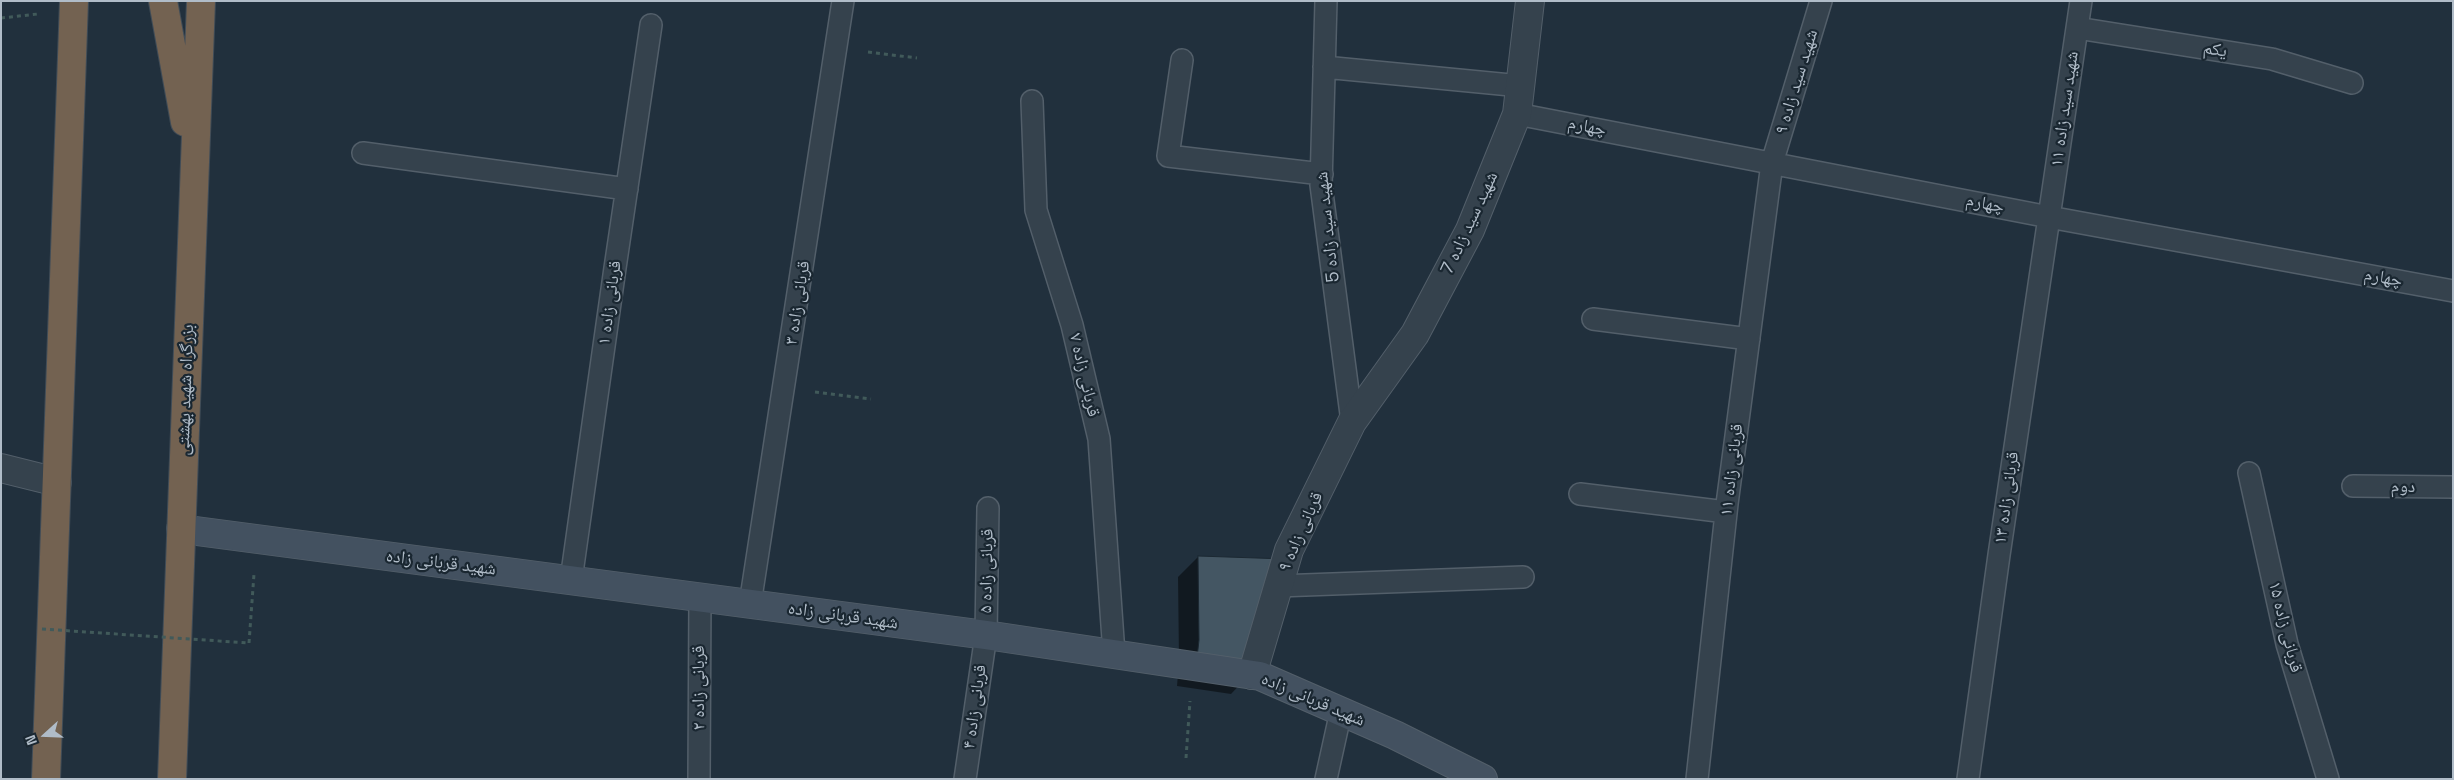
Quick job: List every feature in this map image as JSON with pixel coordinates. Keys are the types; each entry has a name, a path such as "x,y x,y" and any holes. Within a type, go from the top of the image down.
{"highway":[{"path":"46,779 74,1"},
{"path":"163,1 194,175"},
{"name":"بزرگراه شهید بهشتی","path":"172,779 201,1"}],"street":[{"name":"شهید سید زاده 7","path":"1352,422 1419,326 1470,230 1517,114 1530,1"},
{"name":"قربانی زاده ۹","path":"1252,675 1289,550 1352,422"},
{"path":"1,468 57,482"},
{"name":"شهید قربانی زاده","path":"181,528 986,635 1260,676 1395,734 1483,779"}],"lane":[{"name":"قربانی زاده ۳","path":"750,604 785,389 843,1"},
{"name":"شهید سید زاده 5","path":"1326,1 1322,174 1352,422"},
{"name":"شهید سید زاده ۹","path":"1772,163 1820,1"},
{"name":"شهید سید زاده ۱۱","path":"2049,217 2080,1"},
{"name":"قربانی زاده ۱","path":"571,580 651,25"},
{"name":"یکم","path":"2077,28 2272,59 2352,83"},
{"path":"1182,60 1168,156 1322,174"},
{"path":"1324,67 1521,86"},
{"name":"قربانی زاده ۷","path":"1032,101 1036,210 1072,325 1099,439 1114,654"},
{"name":"چهارم","path":"1517,114 2049,217 2453,291"},
{"path":"363,153 627,189"},
{"name":"قربانی زاده ۱۱","path":"1698,779 1726,512 1772,163"},
{"name":"قربانی زاده ۱۳","path":"1968,779 2049,217"},
{"path":"1593,319 1749,338"},
{"name":"قربانی زاده ۱۵","path":"2249,474 2287,644 2328,779"},
{"name":"دوم","path":"2353,486 2453,488"},
{"path":"1580,494 1726,512"},
{"name":"قربانی زاده ۵","path":"986,635 988,508"},
{"path":"1278,586 1523,577"},
{"name":"قربانی زاده ۲","path":"699,779 700,597"},
{"name":"قربانی زاده ۴","path":"965,779 986,635"},
{"path":"1326,779 1341,711"}],"path":[{"path":"836,48 917,58"},
{"path":"785,389 871,399"},
{"path":"42,629 250,643 254,596"},
{"path":"1186,758 1192,666"}],"building":[{"path":"1198,556 1286,559 1252,675 1196,667 1199,640"}]}
